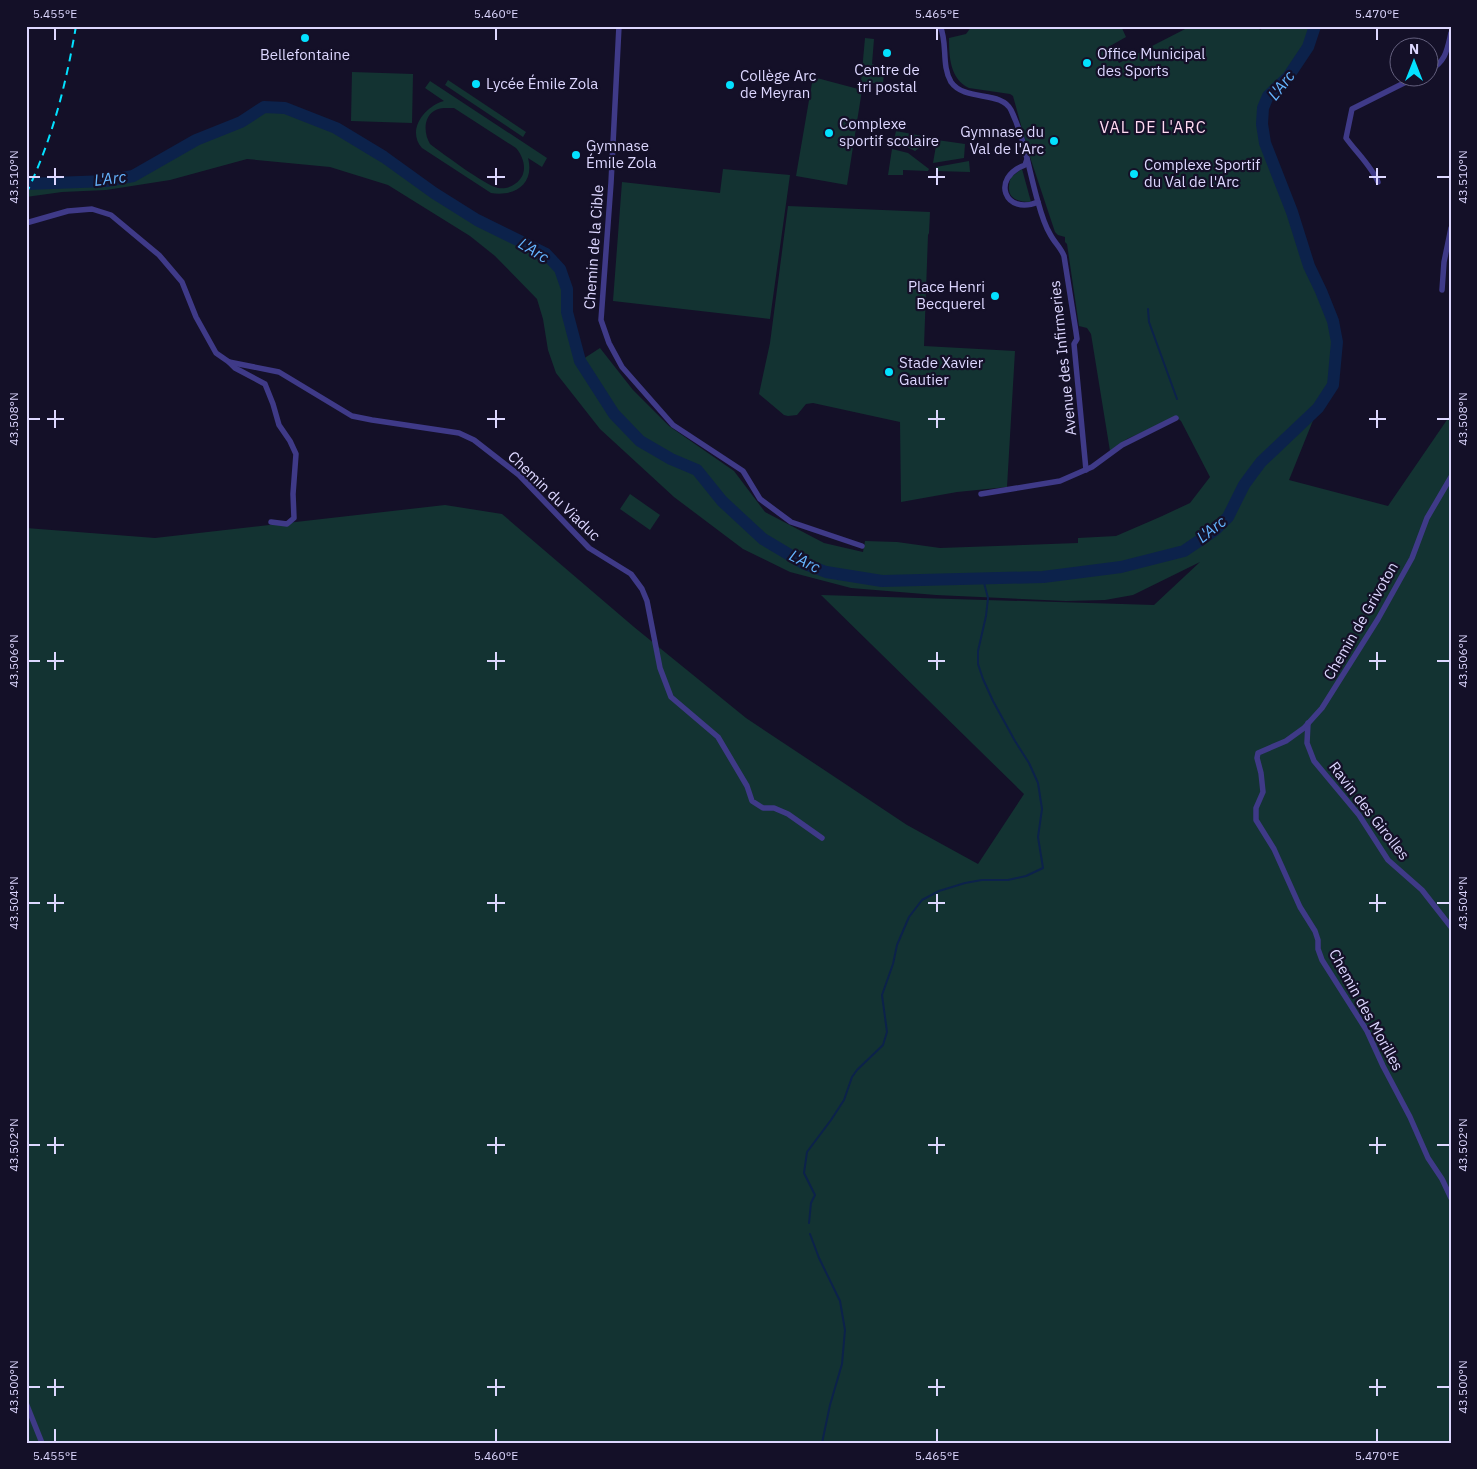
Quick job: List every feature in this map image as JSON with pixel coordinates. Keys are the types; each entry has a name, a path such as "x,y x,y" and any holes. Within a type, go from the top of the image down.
{"street":[{"name":"Chemin de la Cible","path":"619,26 612,183 601,320 609,343 622,366 673,425 743,470 760,499 791,522 862,546"},
{"name":"Avenue des Infirmeries","path":"940,26 944,34 945,62 952,83 969,95 998,100 1010,108 1027,158 1038,202 1050,234 1061,248 1064,256 1077,339 1074,344 1086,470"},
{"path":"1440,64 1447,50 1451,34"},
{"path":"1378,182 1374,172 1356,154 1346,138 1352,109 1394,88"},
{"path":"1027,158 1025,165 1018,167 1007,177 1005,190 1009,199 1015,204 1025,205 1038,202"},
{"path":"26,224 68,211 92,209 111,215 159,256 182,282 196,317 216,353 235,368 265,384 279,425 296,454 293,494 294,518 287,524 271,522"},
{"path":"1442,290 1444,262 1451,228"},
{"name":"Chemin du Viaduc","path":"229,362 279,372 352,416 459,434 474,440 519,475 589,548 631,574 642,589 647,601 660,668 671,697 718,737 747,786 752,801 763,808 774,808 788,814 822,838"},
{"path":"981,494 1060,481 1086,470 1135,438 1176,418"},
{"name":"Chemin de Grivoton","path":"1262,750 1286,741 1308,724 1322,708 1378,619 1412,558 1427,518 1451,477"},
{"name":"Ravin des Girolles","path":"1308,724 1307,743 1314,761 1359,815 1388,860 1422,890 1451,927"},
{"name":"Chemin des Morilles","path":"1262,750 1258,753 1257,758 1263,792 1256,808 1256,820 1274,849 1300,907 1310,921 1318,940 1318,949 1322,960 1367,1030 1382,1066 1410,1117 1428,1158 1451,1198"},
{"path":"26,1403 42,1443"}],"green space":[{"path":"972,26 1121,26 1126,37 1110,46 1119,63 1191,26 1252,26 1261,30 1262,26 1315,26 1308,47 1288,77 1268,96 1263,108 1262,123 1265,143 1292,212 1309,266 1330,313 1337,342 1333,385 1318,408 1289,480 1388,506 1451,414 1451,1443 26,1443 26,528 155,538 445,505 502,514 634,627 746,718 907,825 978,864 1024,794 821,595 1154,605 1200,562 1133,595 1105,600 1066,601 936,595 851,588 790,572 743,549 674,497 600,429 556,373 548,350 543,319 537,299 495,256 470,236 388,185 330,167 247,159 170,180 106,190 62,192 26,197 26,184 107,181 133,176 196,140 241,122 264,107 285,108 336,128 384,157 434,193 483,223 546,254 560,269 567,289 567,312 580,361 600,348 633,390 669,426 734,471 765,512 824,543 863,552 865,541 897,542 940,548 1078,543 1078,538 1116,536 1190,503 1210,477 1181,421 1176,417 1127,439 1110,451 1091,334 1087,328 1079,326 1067,244 1065,237 1055,232 1029,154 1013,96 969,88 958,79 952,67 949,53 949,38 966,34"},
{"path":"865,38 874,39 872,64 875,65 875,70 884,71 883,84 861,82"},
{"path":"352,72 413,74 412,123 351,121"},
{"name":"Complexe sportif scolaire","path":"813,77 862,90 847,185 796,176"},
{"path":"448,80 526,132 523,137 445,85"},
{"path":"430,81 547,158 542,167 528,158 528,175 521,187 507,193 491,193 422,148 416,134 420,120 430,108 444,101 425,88","holes":["454,108 516,148 523,160 523,174 513,185 506,188 498,188 474,176 430,144 426,131 426,122 430,114 436,110"]},
{"path":"896,131 933,138 915,151 893,145"},
{"path":"937,140 965,144 964,158 933,163"},
{"path":"892,149 908,153 929,169 928,171 903,170 903,175 888,175"},
{"path":"969,161 970,172 936,171 936,167"},
{"path":"723,169 790,175 770,319 613,301 622,182 720,193"},
{"path":"1022,169 1031,202 1019,201 1010,193 1009,183 1011,177"},
{"name":"Stade Xavier Gautier","path":"788,206 930,212 924,346 1015,351 1007,487 957,492 901,502 900,422 813,403 806,404 797,415 788,416 784,415 759,394 770,343"},
{"path":"630,494 660,515 650,530 620,509"}],"waterway":[{"name":"L'Arc","path":"26,184 107,181 133,176 196,140 241,122 264,107 285,108 336,128 384,157 434,193 477,220 546,254 560,269 567,289 567,312 580,361 614,414 640,441 671,459 697,470 722,501 763,539 805,564 826,572 882,581 1043,577 1121,567 1184,551 1215,530 1228,517 1244,485 1261,462 1318,408 1333,385 1337,342 1333,321 1309,266 1292,212 1265,143 1262,124 1263,108 1268,96 1288,77 1308,47 1315,26"},
{"path":"1148,309 1149,322 1177,399"},
{"path":"809,1223 811,1203 815,1195 804,1173 807,1152 844,1100 852,1077 883,1045 887,1032 882,995 893,964 897,945 909,917 922,900 939,891 982,880 1008,880 1026,876 1043,868 1038,837 1042,809 1038,783 1029,763 993,701 978,664 978,651 988,598 983,579"},
{"path":"810,1234 819,1258 840,1301 845,1330 842,1364 830,1405 822,1443"}],"railway":[{"path":"26,194 51,133 68,70 76,26"}],"place":[{"name":"Bellefontaine","path":"305,38"},
{"name":"Centre de tri postal","path":"887,53"},
{"name":"Office Municipal des Sports","path":"1087,63"},
{"name":"Lycée Émile Zola","path":"476,84"},
{"name":"Collège Arc de Meyran","path":"730,85"},
{"name":"Complexe sportif scolaire","path":"829,133"},
{"name":"Gymnase du Val de l'Arc","path":"1054,141"},
{"name":"Gymnase Émile Zola","path":"576,155"},
{"name":"Complexe Sportif du Val de l'Arc","path":"1134,174"},
{"name":"Place Henri Becquerel","path":"995,296"},
{"name":"Stade Xavier Gautier","path":"889,372"}],"district":[{"name":"VAL DE L'ARC","path":"1153,127"}]}
